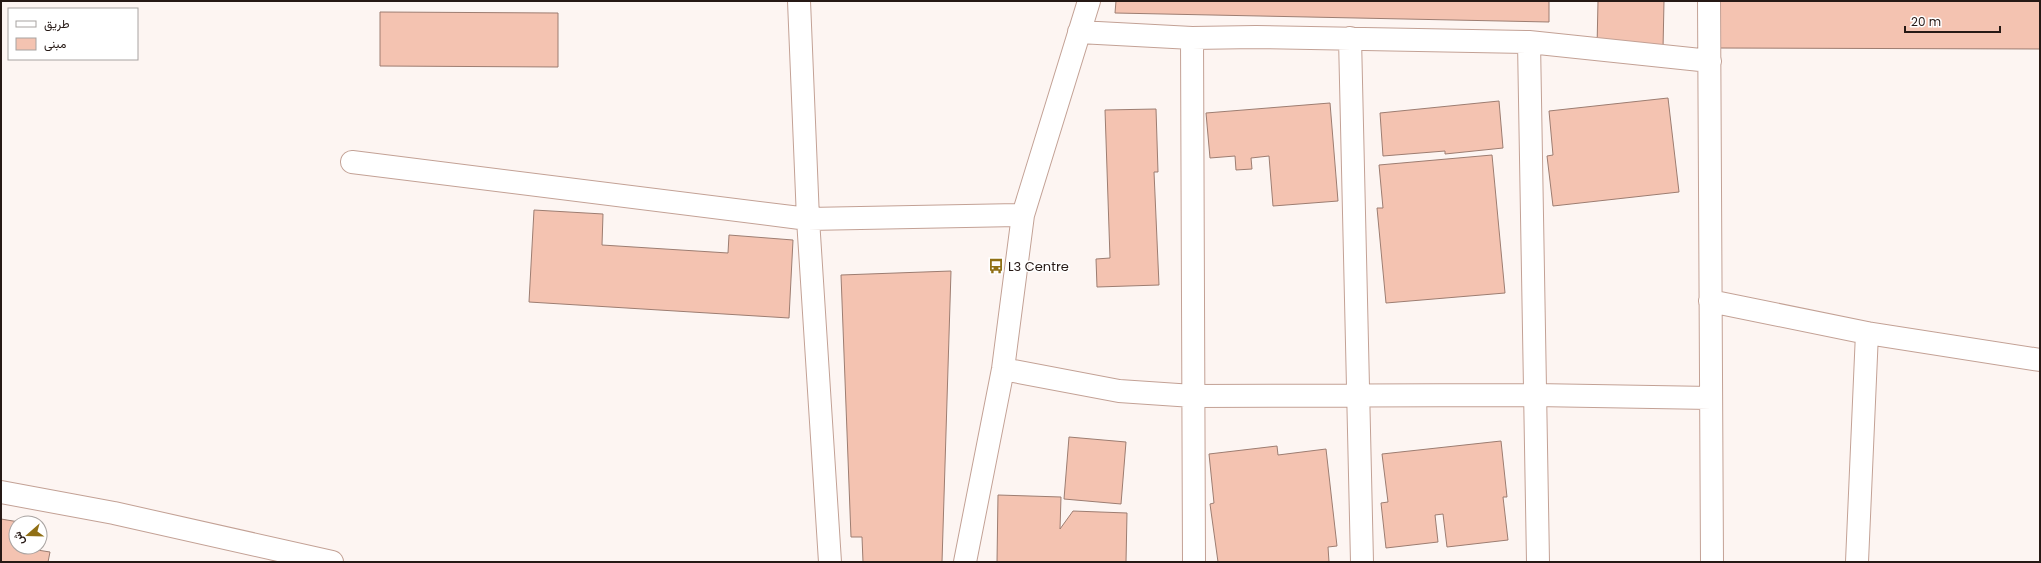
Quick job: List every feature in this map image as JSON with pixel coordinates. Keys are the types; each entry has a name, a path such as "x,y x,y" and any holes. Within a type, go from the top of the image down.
{"street":[{"path":"799,1 808,219 830,562"},
{"path":"965,562 1003,369 1022,215 1089,1"},
{"path":"1709,1 1712,562"},
{"path":"1079,32 1192,38 1350,38 1529,42 1710,61"},
{"path":"1192,38 1194,562"},
{"path":"1350,38 1362,562"},
{"path":"1529,42 1538,562"},
{"path":"352,162 808,219 1022,215"},
{"path":"1710,301 1867,333 2040,360"},
{"path":"1857,562 1867,333"},
{"path":"1003,369 1119,391 1193,396 1535,395 1711,398"},
{"path":"1,492 114,513 332,562"}],"building":[{"path":"1116,1 1549,1 1549,22 1115,13"},
{"path":"1598,1 1664,1 1663,49 1597,48"},
{"path":"1718,1 2040,1 2040,49 1718,48"},
{"path":"380,12 558,13 558,67 380,66"},
{"path":"1668,98 1679,192 1553,206 1547,156 1553,155 1549,111"},
{"path":"1499,101 1503,148 1445,154 1445,151 1383,156 1380,113"},
{"path":"1330,103 1338,201 1273,206 1269,156 1251,158 1252,169 1236,170 1235,156 1210,158 1206,113"},
{"path":"1156,109 1158,172 1154,172 1159,285 1097,287 1096,259 1110,258 1105,110"},
{"path":"1492,155 1505,293 1386,303 1377,208 1383,208 1379,165"},
{"path":"534,210 603,214 602,245 728,253 729,235 793,240 789,318 529,302"},
{"path":"951,271 942,562 863,562 862,537 851,537 841,275"},
{"path":"1069,437 1126,442 1121,504 1064,499"},
{"path":"1501,441 1507,497 1503,497 1508,540 1447,547 1443,514 1435,515 1438,542 1386,548 1381,503 1388,502 1382,454"},
{"path":"1277,446 1278,455 1326,449 1337,546 1328,547 1329,562 1218,562 1210,504 1214,503 1209,454"},
{"path":"998,495 1061,497 1060,529 1073,511 1127,513 1126,562 997,562"},
{"path":"1,519 8,520 8,555 48,555 48,552 50,552 48,562 1,562"}],"place":[{"name":"L3 Centre","path":"996,266"}]}
